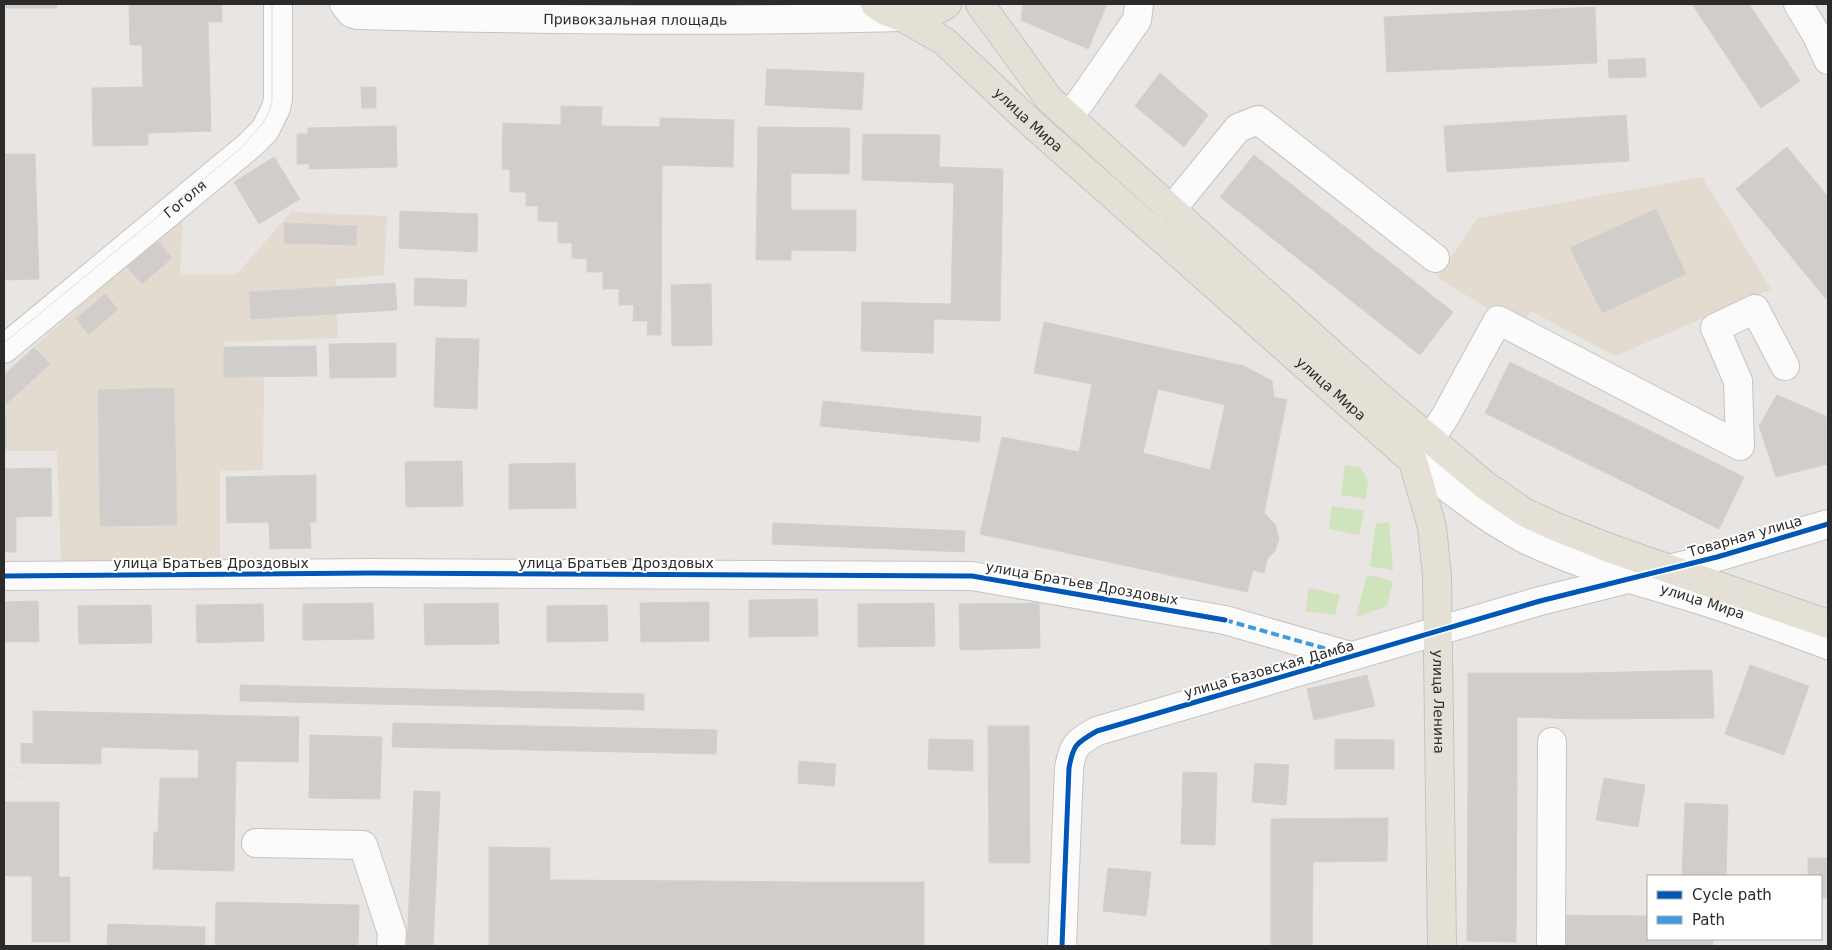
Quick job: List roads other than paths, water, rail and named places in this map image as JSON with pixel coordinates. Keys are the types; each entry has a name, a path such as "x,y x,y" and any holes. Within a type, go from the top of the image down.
{"main road":[{"path":"875,4 885,12 902,17 918,17 933,13 947,4"},
{"name":"улица Мира","path":"980,4 1049,99 1171,210 1422,450"},
{"name":"улица Мира","path":"902,17 944,41 1029,121 1422,450 1485,485 1524,512 1554,526 1612,549 1828,624"},
{"name":"улица Ленина","path":"1422,450 1437,576 1442,946"}],"street":[{"name":"Гоголя","path":"4,349 212,178 259,136 276,108 278,99 278,4"},
{"name":"Привокзальная площадь","path":"344,4 351,13 358,15 414,17 570,20 788,20 833,11 902,17"},
{"path":"1068,116 1081,101 1137,20 1139,4"},
{"path":"1798,4 1816,34 1828,60"},
{"path":"1171,210 1238,128 1258,120 1435,258"},
{"path":"1422,450 1446,415 1498,320 1740,446 1738,381 1715,328 1755,309 1785,366"},
{"name":"улица Мира","path":"1422,450 1476,509 1524,538 1564,556 1828,645"},
{"name":"Товарная улица","path":"1668,569 1717,557 1828,524"},
{"name":"улица Базовская Дамба","path":"1062,946 1069,768 1073,749 1083,739 1097,731 1350,656 1439,632 1540,601 1668,569"},
{"name":"улица Братьев Дроздовых","path":"4,576 370,573 972,576 1225,620 1350,656"},
{"path":"1550,946 1552,742"},
{"path":"256,843 363,845 392,933 391,946"}],"tram line":[{"path":"4,343 241,148 263,123 272,101 272,4"},
{"path":"4,762 21,769"},
{"path":"4,771 12,776 21,777"}]}
